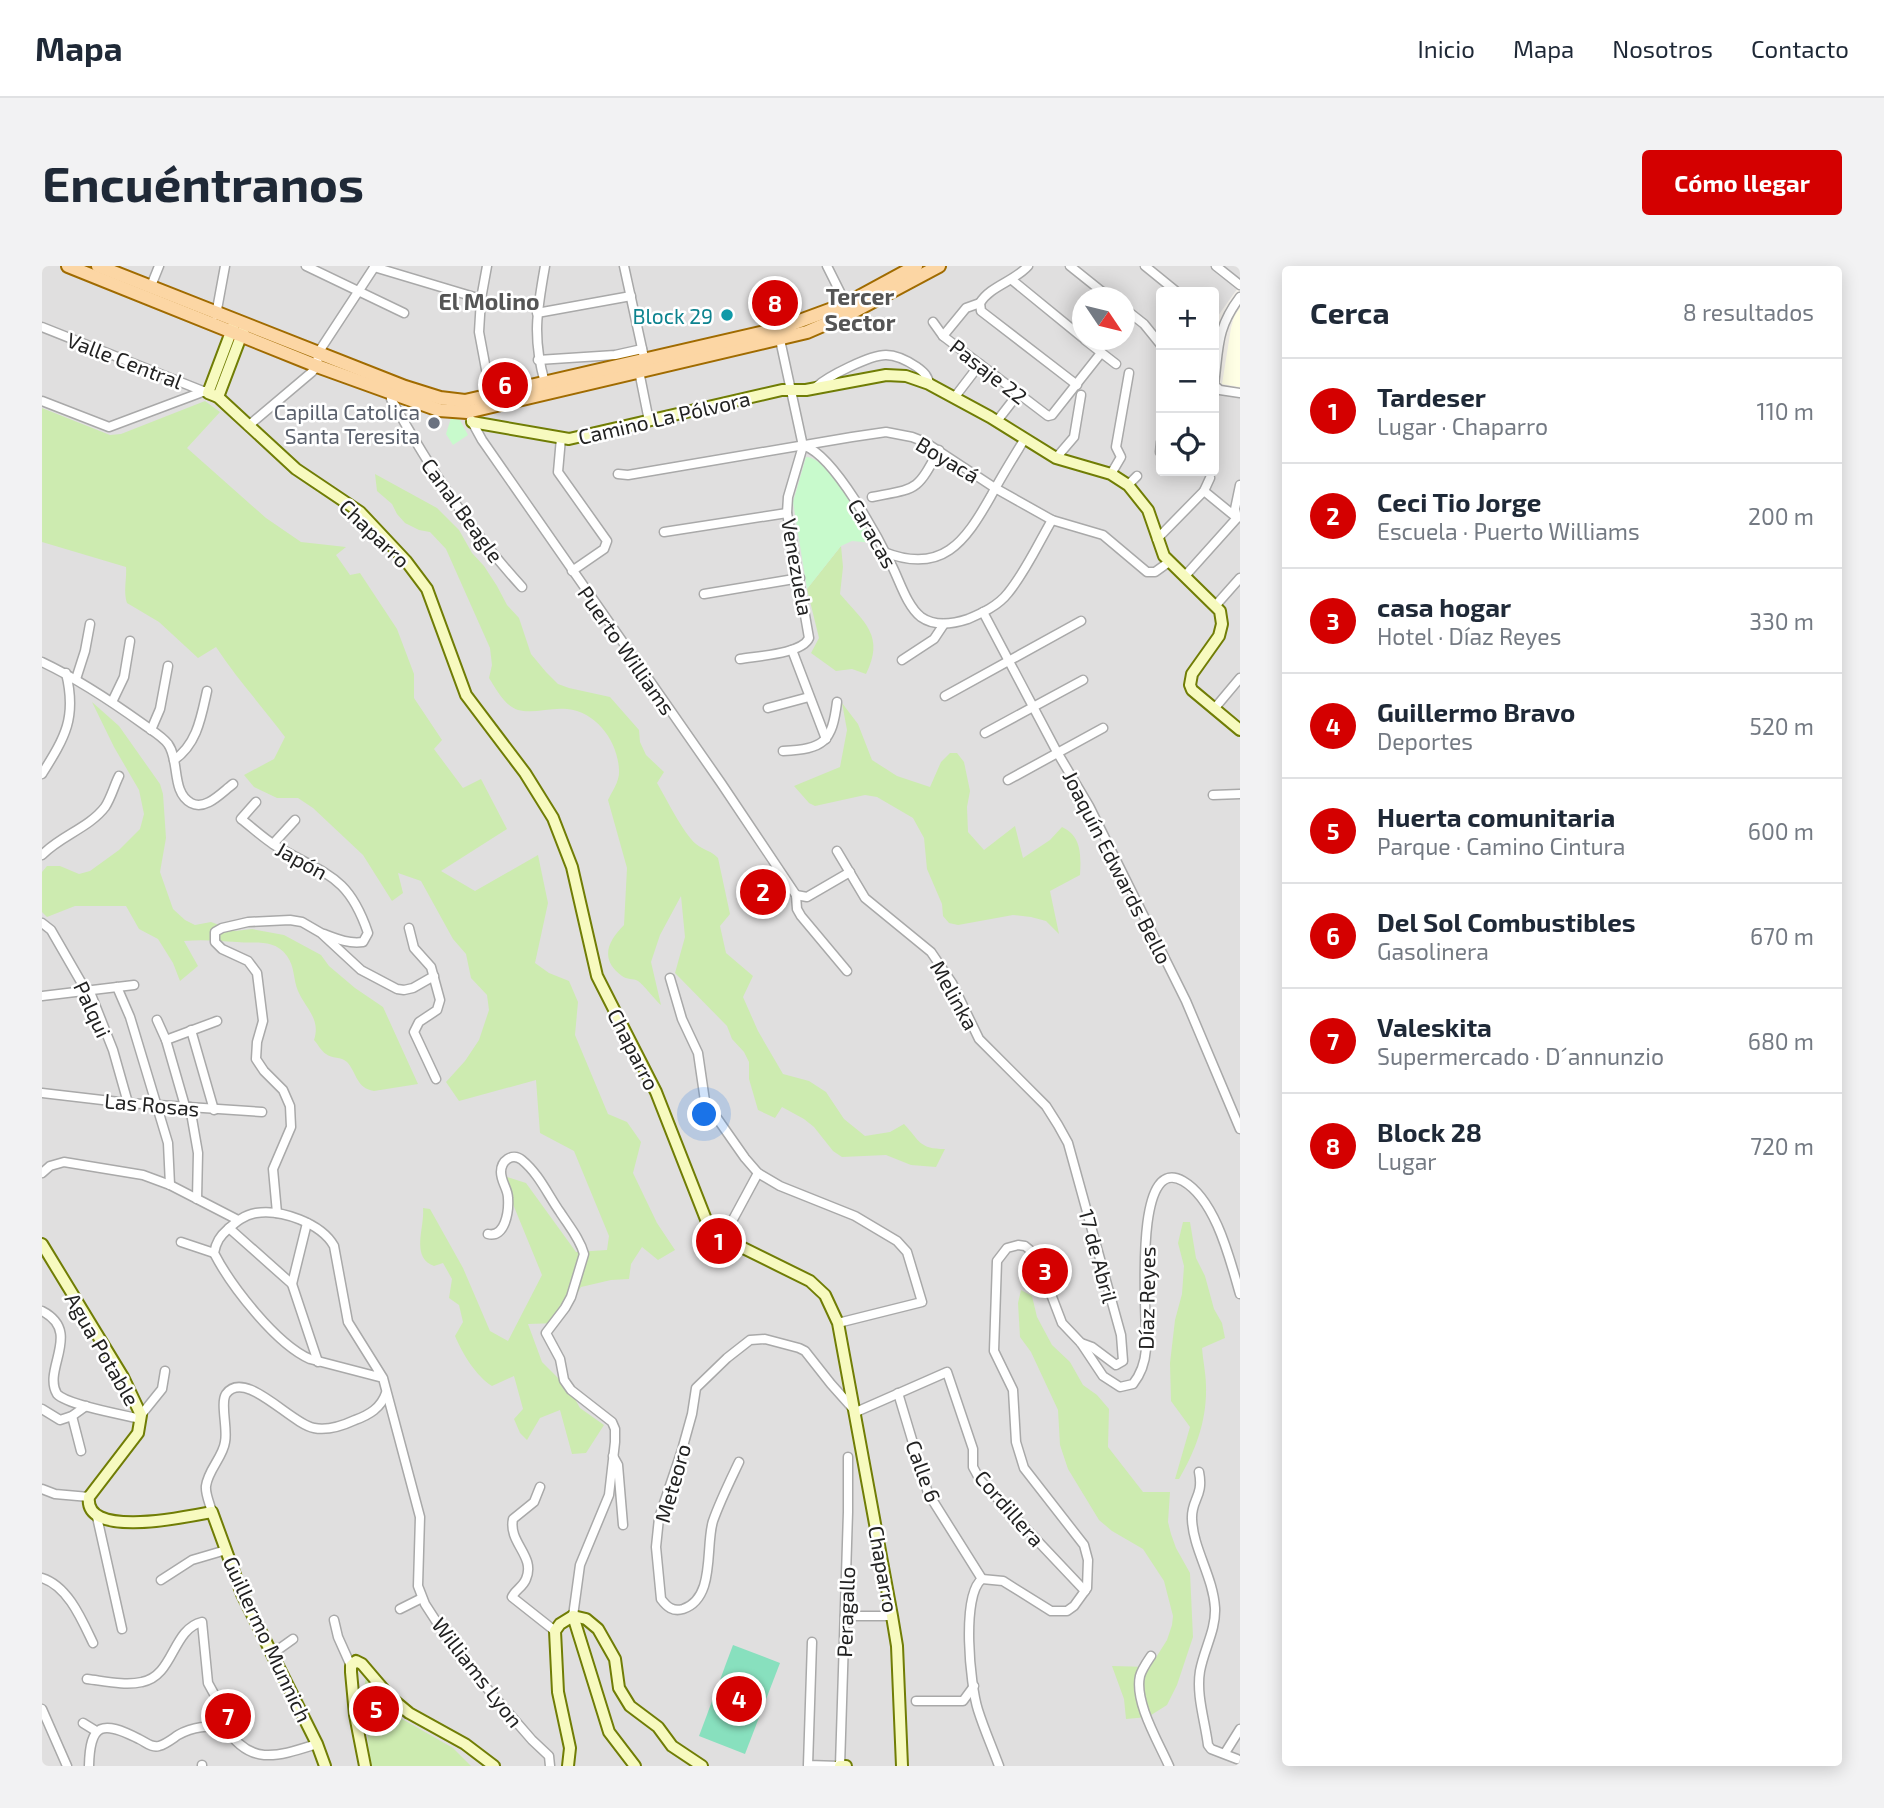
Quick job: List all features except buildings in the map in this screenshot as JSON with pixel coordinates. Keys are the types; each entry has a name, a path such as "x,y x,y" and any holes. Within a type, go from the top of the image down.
{"main road":[{"path":"68,266 239,327 439,410 468,411 643,362"},
{"path":"98,266 151,286 215,318"},
{"path":"468,411 491,396 545,383 821,327 916,266"},
{"path":"848,309 939,266"},
{"path":"317,359 440,398 468,411"}],"street":[{"path":"151,286 159,266"},
{"path":"215,318 225,266"},
{"path":"306,266 404,313"},
{"path":"486,266 481,299 480,341 491,396"},
{"path":"545,266 536,333 538,360 545,383"},
{"path":"624,266 643,362 649,421"},
{"path":"827,266 848,309"},
{"path":"943,336 966,308 980,303 985,295 1012,280 1028,266"},
{"path":"1070,266 1096,287"},
{"path":"1145,266 1171,287"},
{"path":"1216,266 1240,285"},
{"path":"248,426 312,372 317,359 375,267 481,299"},
{"path":"1012,280 1072,329"},
{"path":"537,313 631,296"},
{"path":"1219,323 1240,297"},
{"path":"980,303 981,311 1077,385 1101,353"},
{"path":"1135,317 1156,339"},
{"name":"Pasaje 22","path":"933,322 943,336 1049,416 1077,385"},
{"name":"Valle Central","path":"42,327 210,394"},
{"path":"42,401 109,427 210,394 239,327"},
{"name":"Venezuela","path":"779,334 803,446 788,497 788,513 808,642 792,650"},
{"path":"1097,350 1116,364"},
{"path":"1216,350 1214,385 1216,388 1240,393"},
{"path":"538,360 615,355 643,362"},
{"name":"Camino La Pólvora","path":"815,388 826,379 884,355 912,363 926,375 929,384"},
{"path":"954,398 980,364"},
{"path":"1111,474 1121,457 1116,447 1129,373"},
{"name":"Camino La Pólvora","path":"468,411 561,438 582,436 791,389 815,388 886,375 906,376 929,384 997,421 1056,458 1111,474 1128,485 1148,510 1157,539 1169,562 1216,605"},
{"name":"Canal Beagle","path":"391,392 391,399 455,506 522,587"},
{"name":"Chaparro","path":"210,394 307,478 360,512 406,561 427,589 466,695 525,773 544,801 556,826 572,867 597,976 656,1092 707,1222 723,1238 810,1281 825,1295 838,1323 897,1646 902,1766"},
{"path":"997,421 1018,394"},
{"path":"1056,458 1074,437 1081,395"},
{"name":"Puerto Williams","path":"468,411 482,440 796,895 800,916 847,971"},
{"name":"Boyacá","path":"618,474 628,475 886,432 912,437 939,450 995,488 1052,520 1103,535 1147,572 1154,572 1169,562"},
{"path":"561,438 558,472 607,541 604,549 572,571"},
{"path":"884,552 906,559 929,557 946,553 963,540 973,528 1024,440"},
{"name":"Caracas","path":"803,446 816,452 838,475 884,552 914,610 921,617 941,624"},
{"path":"872,497 918,485 939,450"},
{"path":"1128,485 1137,475"},
{"path":"1157,539 1204,491 1210,478"},
{"path":"1238,520 1235,509 1240,485"},
{"path":"1204,491 1238,520"},
{"path":"664,532 788,513"},
{"path":"902,660 934,639 941,624 957,623 983,612 1006,596 1052,520"},
{"path":"1185,576 1238,520"},
{"path":"704,594 800,578"},
{"path":"1240,578 1216,605 1222,616 1221,631 1192,674 1190,685 1192,690 1240,730"},
{"name":"Joaquín Edwards Bello","path":"983,612 1057,752 1089,806 1186,1001 1240,1129"},
{"path":"945,696 1081,621"},
{"path":"76,679 90,624"},
{"path":"112,702 124,677 130,641"},
{"path":"740,659 792,650 826,739"},
{"path":"42,662 66,673 112,702 169,746 186,800 195,805 206,803 233,784"},
{"path":"151,730 160,709 168,666"},
{"path":"42,774 62,741 70,718 72,700 66,673"},
{"path":"1214,709 1240,678"},
{"path":"985,733 1083,680"},
{"path":"174,760 187,749 195,737 207,691"},
{"path":"768,708 808,697"},
{"path":"783,751 805,750 826,739 834,727 837,702"},
{"path":"1008,780 1103,728"},
{"path":"42,855 54,843 95,817 107,804 118,776"},
{"path":"1213,795 1240,794"},
{"name":"Japón","path":"256,802 241,819 273,844 328,873 339,882 357,906 368,933 363,942 358,943 342,941 321,933"},
{"path":"273,844 295,820"},
{"name":"Melinka","path":"837,851 866,898 931,952 953,983 979,1039 1046,1106 1068,1143"},
{"path":"796,895 807,897 850,872"},
{"path":"276,1213 272,1169 291,1127 290,1107 283,1090 264,1071 257,1059 257,1042 264,1021 257,972 248,961 222,949 215,942 217,930 248,922 302,922 321,933 361,970 397,989 413,988 434,976"},
{"name":"Palqui","path":"42,923 51,930 81,982 90,992 113,1050 128,1103"},
{"path":"409,928 414,948 429,964 434,976 440,1005 415,1026 414,1032 436,1079"},
{"path":"670,978 682,1019 698,1053 705,1101 758,1173 786,1189 855,1216 897,1241 907,1252 922,1302 838,1323"},
{"path":"42,996 134,985"},
{"path":"117,987 130,1017 158,1104 168,1143 170,1185"},
{"path":"157,1020 188,1106 198,1153 197,1199"},
{"path":"166,1040 218,1021"},
{"path":"191,1030 214,1110"},
{"name":"Las Rosas","path":"42,1093 128,1103 262,1112"},
{"name":"17 de Abril","path":"1068,1143 1121,1335 1122,1363 1114,1364 1081,1343"},
{"path":"488,1234 494,1236 503,1228 508,1196 500,1169 511,1156 529,1166 582,1246 583,1264 571,1297 546,1333 560,1359 564,1380 578,1396 612,1422 615,1429 609,1495 580,1565 573,1616 609,1732 635,1766"},
{"path":"42,1173 50,1166 64,1163 143,1175 170,1185 238,1220"},
{"path":"723,1238 758,1173"},
{"name":"Díaz Reyes","path":"1085,1591 1087,1551 1024,1468 1016,1442 1013,1390 994,1351 997,1261 1007,1248 1025,1246 1036,1255 1062,1323 1081,1343 1103,1376 1113,1384 1128,1387 1138,1378 1146,1348 1144,1284 1149,1212 1155,1189 1166,1180 1176,1178 1187,1184 1207,1205 1240,1294"},
{"path":"214,1253 218,1239 229,1228 238,1220 254,1213 276,1213 307,1223 292,1284"},
{"name":"Williams Lyon","path":"307,1223 330,1239 334,1246 348,1322 383,1378 387,1390 420,1517 418,1586 422,1598 458,1654 532,1740 550,1756 550,1766"},
{"path":"229,1228 292,1284 318,1362"},
{"path":"181,1242 214,1253 258,1315 299,1354 318,1362 383,1378"},
{"name":"Agua Potable","path":"42,1244 123,1377 141,1417"},
{"path":"42,1311 54,1318 60,1330 52,1376 54,1388 62,1398 86,1406 141,1417"},
{"name":"Meteoro","path":"739,1462 712,1524 710,1556 703,1590 691,1605 674,1610 666,1606 661,1599 656,1547 659,1518 689,1426 696,1388 741,1346 750,1340 765,1339 806,1351 856,1412"},
{"path":"122,1629 97,1517 88,1504 89,1497 138,1433 141,1417 162,1389 164,1371"},
{"name":"Cordillera","path":"898,1393 947,1372 972,1449 976,1474 1085,1591"},
{"path":"97,1517 113,1521 142,1521 212,1512 206,1487 224,1448 226,1427 223,1402 225,1395 232,1389 239,1386 255,1390 296,1422 315,1429 335,1428 364,1417 380,1405 387,1390"},
{"path":"856,1412 898,1393"},
{"name":"Calle 6","path":"898,1393 928,1493 982,1579"},
{"path":"42,1409 57,1419 65,1419 86,1406"},
{"path":"72,1416 81,1451"},
{"path":"613,1456 618,1465 623,1525"},
{"name":"Peragallo","path":"840,1766 848,1457"},
{"path":"1199,1472 1201,1490 1192,1507 1193,1532 1211,1586 1215,1608 1199,1690 1210,1749 1225,1753 1236,1760"},
{"path":"540,1487 534,1502 513,1519 512,1534 526,1556 529,1568 524,1584 512,1597 555,1631"},
{"path":"42,1489 55,1494 89,1497"},
{"name":"Guillermo Munnich","path":"212,1512 242,1594 317,1744 325,1766"},
{"path":"161,1580 192,1560 226,1550"},
{"path":"42,1578 53,1582 62,1591 93,1643"},
{"path":"999,1766 977,1708 968,1643 974,1589 982,1579 1003,1581 1051,1611 1059,1613 1074,1606 1085,1591"},
{"path":"400,1609 422,1598"},
{"path":"568,1766 570,1748 558,1692 555,1631 573,1616 586,1619 598,1629 614,1655 620,1688 630,1706 658,1727 672,1746 702,1766"},
{"path":"845,1616 892,1616"},
{"path":"334,1620 338,1637 351,1666 355,1715 365,1766"},
{"path":"87,1679 136,1683 160,1675 185,1634 198,1622 202,1622 208,1683 219,1703 225,1727 246,1755 268,1759 317,1744"},
{"path":"272,1654 293,1639"},
{"path":"812,1642 808,1765 846,1766"},
{"path":"1151,1656 1140,1677 1142,1700 1150,1727 1169,1766"},
{"path":"351,1666 356,1661 362,1664 391,1698 409,1713 466,1744 494,1766"},
{"path":"916,1701 963,1701 974,1686"},
{"path":"42,1709 67,1766"},
{"path":"82,1723 96,1731"},
{"path":"89,1766 90,1741 96,1731 107,1728 124,1731 154,1747 163,1745 187,1730 225,1727"},
{"path":"1225,1753 1240,1729"}],"shaded area":[{"path":"42,266 1240,266 1240,285 1219,314 1219,287 1156,287 1156,476 1219,476 1219,394 1240,398 1240,1766 42,1766"},
{"path":"1240,308 1240,387 1222,384 1231,328"}],"green space":[{"path":"205,401 220,412 187,448 266,518 301,542 346,547 336,555 350,575 360,573 397,629 414,674 414,698 442,740 434,749 463,788 481,779 507,829 441,871 475,891 538,855 548,903 535,963 549,973 569,981 578,1002 575,1035 608,1114 627,1122 641,1142 633,1173 657,1223 675,1250 658,1260 642,1247 631,1264 629,1279 581,1287 559,1323 528,1324 542,1362 570,1390 580,1408 604,1425 586,1453 572,1454 560,1410 540,1418 527,1440 520,1433 514,1419 523,1409 514,1376 492,1386 470,1364 455,1336 463,1322 459,1305 449,1298 452,1279 443,1263 434,1266 427,1262 420,1249 423,1208 430,1209 463,1268 490,1331 508,1341 542,1275 501,1175 526,1183 576,1252 607,1250 609,1236 574,1151 540,1133 536,1080 459,1101 446,1082 479,1040 489,1010 487,995 471,978 466,954 453,939 421,881 398,873 403,893 392,901 363,855 313,808 298,798 277,798 254,787 244,775 274,759 285,737 216,647 198,658 159,622 127,603 126,567 42,542 42,408 110,435 121,434"},
{"path":"451,418 460,420 468,435 453,445 446,434"},
{"path":"806,457 815,460 835,479 874,543 852,541 841,546 807,589 793,502"},
{"path":"375,474 437,508 459,530 507,605 519,618 531,654 558,684 610,697 639,730 640,742 646,755 664,772 657,783 680,824 696,844 718,858 730,914 720,926 726,953 753,976 743,997 758,1031 783,1074 809,1081 826,1092 844,1119 865,1136 890,1132 904,1124 925,1146 945,1149 936,1167 911,1165 886,1155 842,1157 833,1151 804,1119 782,1107 775,1118 758,1110 749,1079 749,1062 744,1052 732,1039 727,1026 675,973 685,937 681,896 660,935 651,962 661,1005 638,981 624,977 615,970 610,963 608,950 624,925 627,868 608,800 619,774 615,749 604,730 578,711 524,711 513,708 505,701 489,678 492,665 490,648 446,549 430,532 405,523 392,504 377,491"},
{"path":"841,546 843,567 840,594 864,622 873,640 871,661 866,674 852,669 836,671 811,653 819,638 807,589"},
{"path":"92,702 119,726 160,784 166,838 160,872 173,909 195,925 211,922 235,931 252,929 284,935 321,955 329,966 355,988 383,1007 418,1084 374,1091 360,1083 347,1062 324,1053 314,1040 316,1026 298,991 290,960 276,946 184,941 198,966 180,981 173,963 158,939 139,929 126,906 75,906 47,917 42,912 42,872 47,866 60,866 79,874 90,871 119,850 140,829 144,814 139,790"},
{"path":"842,703 858,724 872,760 897,776 930,787 941,762 950,753 957,753 964,762 970,791 967,807 968,832 984,850 1015,826 1023,858 1050,840 1062,827 1069,831 1079,847 1080,875 1050,891 1059,934 1046,921 1013,915 958,925 949,923 943,916 942,904 927,869 924,838 913,818 877,797 865,795 815,806 809,803 794,786 840,767 847,730"},
{"path":"1183,1222 1190,1222 1196,1258 1205,1276 1225,1338 1202,1348 1206,1399 1202,1423 1191,1457 1179,1479 1175,1479 1190,1427 1171,1401 1170,1363 1184,1266 1178,1243"},
{"path":"1021,1290 1032,1296 1037,1317 1052,1345 1070,1362 1083,1385 1097,1395 1109,1409 1108,1447 1143,1492 1170,1492 1168,1522 1176,1548 1190,1573 1193,1637 1177,1685 1167,1705 1148,1717 1126,1719 1124,1699 1112,1666 1150,1667 1167,1640 1173,1616 1164,1581 1143,1549 1099,1520 1068,1469 1060,1445 1058,1410 1031,1352 1020,1337 1018,1303"},
{"path":"733,1645 780,1663 745,1754 699,1736"},
{"path":"366,1676 395,1715 453,1748 471,1766 371,1766 363,1695"}],"place":[{"name":"Block 28","path":"775,303"},
{"name":"Block 29","path":"727,315"},
{"name":"Del Sol Combustibles","path":"505,385"},
{"name":"Capilla Catolica Santa Teresita","path":"434,423"},
{"name":"Ceci Tio Jorge","path":"763,892"},
{"name":"Tardeser","path":"719,1241"},
{"name":"casa hogar","path":"1045,1271"},
{"name":"Guillermo Bravo","path":"739,1699"},
{"name":"Huerta comunitaria","path":"376,1709"},
{"name":"Valeskita","path":"228,1716"}],"district":[{"name":"El Molino","path":"489,301"},
{"name":"Tercer Sector","path":"860,309"}]}
